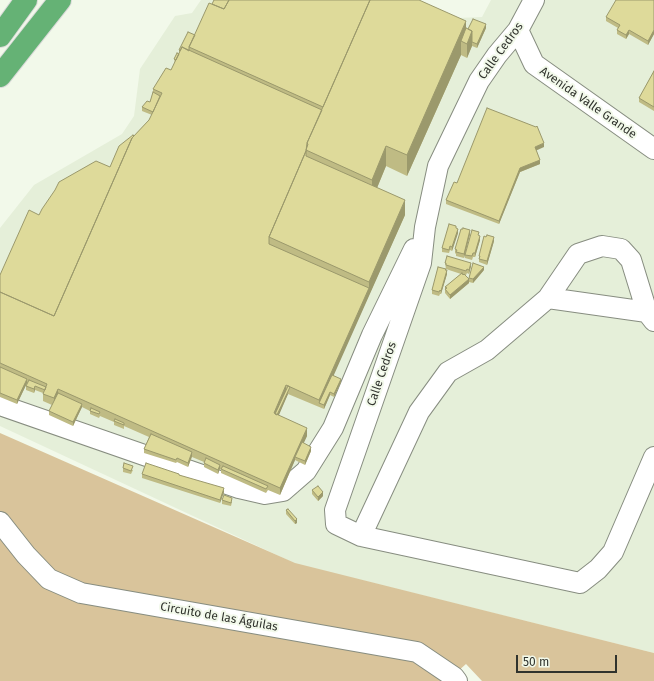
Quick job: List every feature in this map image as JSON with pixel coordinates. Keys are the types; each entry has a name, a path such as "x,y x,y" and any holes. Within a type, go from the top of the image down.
{"highway":[{"path":"0,36 26,0"},
{"path":"0,76 60,0"}],"street":[{"name":"Calle Cedros","path":"534,0 518,30 497,55 479,81 438,166 425,227 421,263 335,510 336,524 362,536 580,583 598,569 614,552 654,457"},
{"name":"Avenida Valle Grande","path":"518,30 534,64 654,149"},
{"path":"0,405 239,488 265,494 283,490 306,471 334,428 372,335 425,227"},
{"path":"362,536 420,412 448,372 486,350 548,298 578,254 602,246 621,249 631,260 650,316 548,298"},
{"name":"Circuito de las Águilas","path":"0,522 26,555 49,579 81,593 417,652 454,676 457,681"}],"shaded area":[{"path":"201,0 399,0 434,19 482,17 491,0 654,0 654,653 296,564 0,426 0,228 34,185 122,134 134,116 140,69 175,16 192,13"},
{"path":"0,433 295,563 654,653 654,681 482,681 466,664 447,681 0,681"}],"building":[{"path":"214,0 229,0 224,9 212,4"},
{"path":"229,0 370,0 323,107 189,47 209,3 224,9"},
{"path":"370,0 419,0 466,21 407,155 386,146 372,180 306,150 307,143"},
{"path":"616,0 654,0 654,30 648,41 629,30 626,35 617,30 620,25 606,17"},
{"path":"473,19 486,24 477,44 472,42 472,31 468,29"},
{"path":"466,28 472,31 467,44 461,41"},
{"path":"188,32 195,35 189,47 189,51 182,47 180,51 179,50"},
{"path":"182,47 322,110 269,237 269,244 369,288 319,400 286,385 274,413 307,428 280,488 58,389 54,398 43,394 47,384 0,363 0,292 54,316 132,138 149,120 162,93 153,89 166,68 171,70"},
{"path":"177,53 179,54 176,60 174,59"},
{"path":"654,71 654,107 639,98"},
{"path":"153,92 160,96 153,112 142,107 147,101 150,102"},
{"path":"487,108 536,127 537,126 544,143 535,147 540,160 520,168 499,221 446,200 454,182 457,183"},
{"path":"133,135 134,136 54,316 0,292 0,275 29,210 39,215 59,182 96,161 110,167 119,146"},
{"path":"306,151 306,156 405,200 369,282 269,237"},
{"path":"449,224 456,226 458,229 452,247 450,246 449,250 442,248"},
{"path":"463,228 470,230 464,254 456,252 457,250 455,249 461,229"},
{"path":"472,230 479,232 478,235 480,236 475,253 473,253 472,256 465,255"},
{"path":"487,235 494,237 487,261 479,259 479,256 484,236 486,237"},
{"path":"447,256 471,263 469,270 467,269 466,271 446,265 445,263"},
{"path":"473,263 484,267 473,279 469,278"},
{"path":"438,267 447,270 441,291 440,290 439,292 432,290"},
{"path":"462,273 469,279 450,295 445,287"},
{"path":"0,367 27,379 17,400 0,393"},
{"path":"332,375 341,379 334,394 330,392 324,405 319,403"},
{"path":"29,380 46,387 45,390 35,386 34,389 26,386"},
{"path":"288,386 290,387 277,415 275,414"},
{"path":"58,393 82,404 73,422 49,411"},
{"path":"91,408 100,412 99,414 90,411"},
{"path":"115,419 124,423 124,425 114,421"},
{"path":"151,434 192,452 188,463 177,458 176,460 144,449"},
{"path":"302,442 311,447 305,461 295,457"},
{"path":"206,458 220,465 218,470 204,463"},
{"path":"124,463 133,466 131,471 123,468"},
{"path":"146,463 179,475 224,488 220,500 142,474"},
{"path":"223,466 268,486 266,489 221,469"},
{"path":"318,486 323,492 318,497 312,490"},
{"path":"224,495 232,498 231,503 222,500"},
{"path":"288,509 297,519 295,521 286,510"}]}
